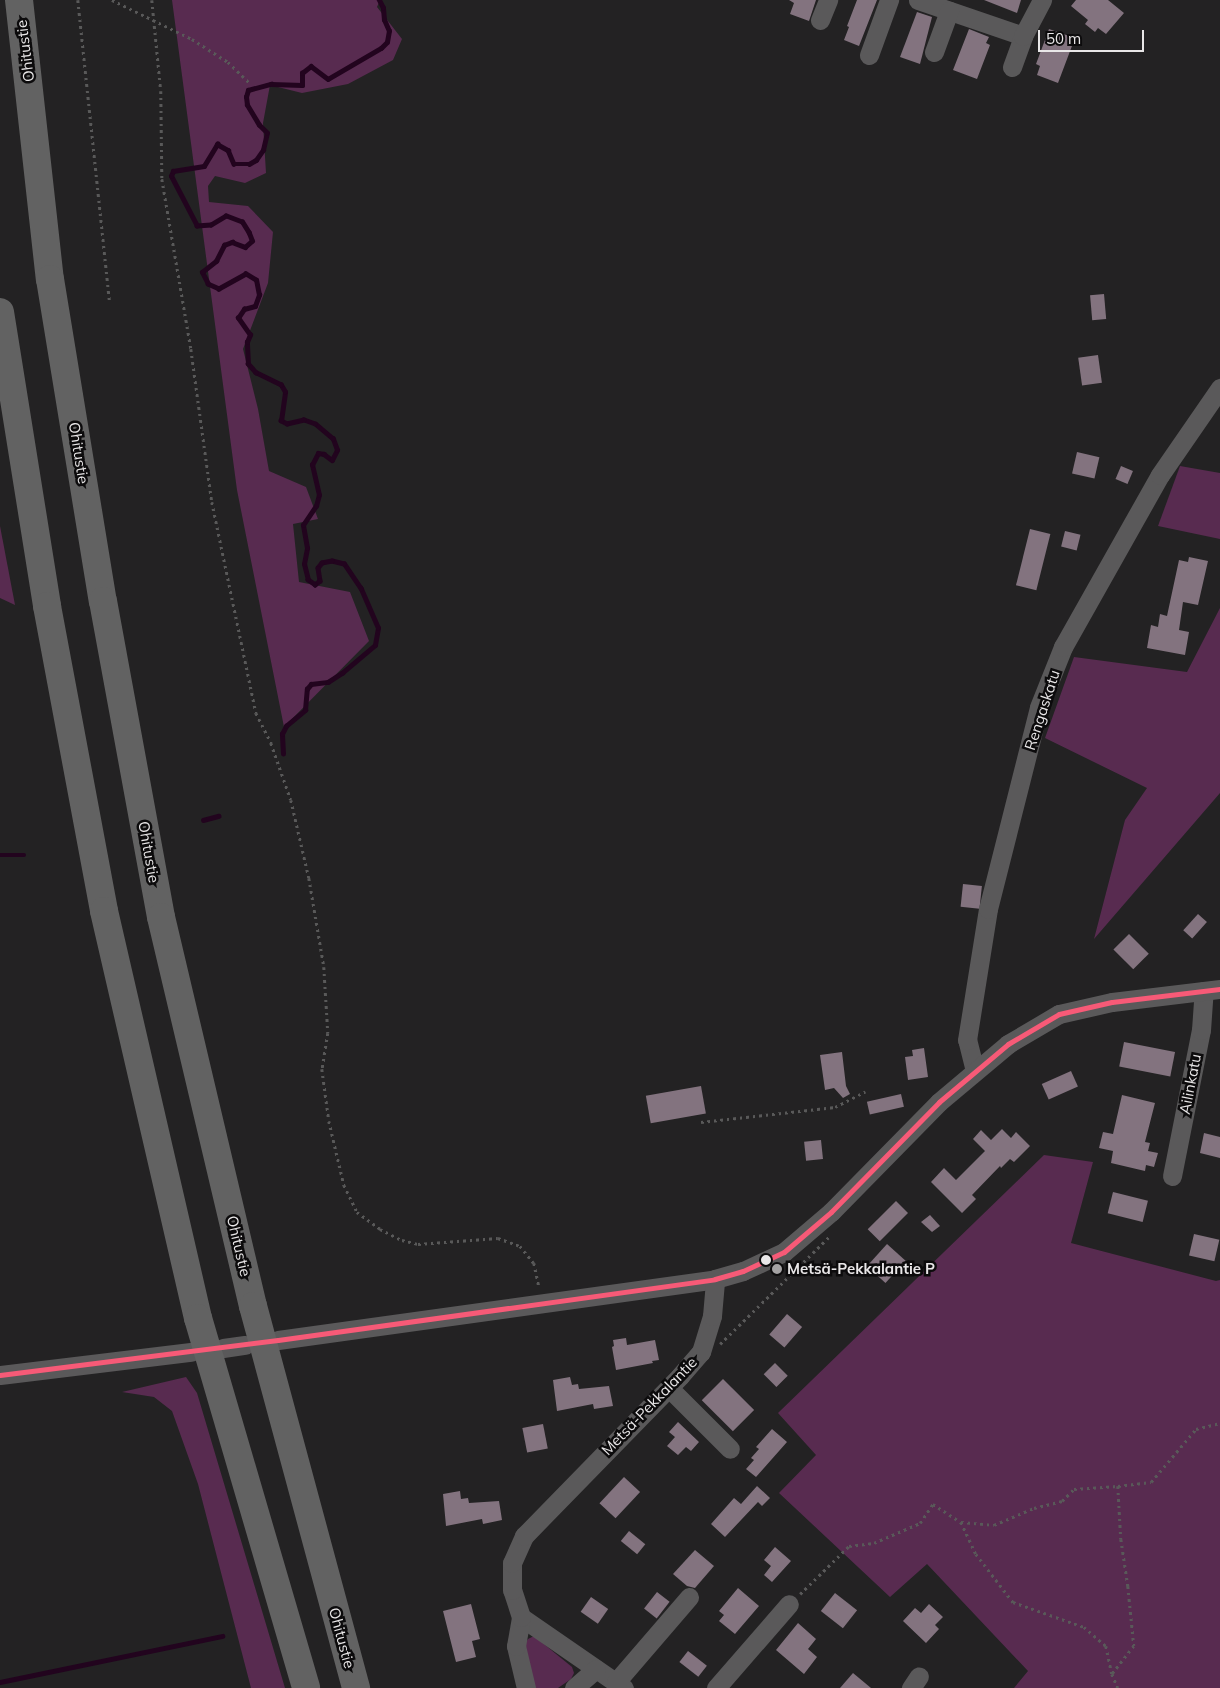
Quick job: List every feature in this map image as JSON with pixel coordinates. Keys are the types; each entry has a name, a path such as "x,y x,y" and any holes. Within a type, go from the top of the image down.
{"highway":[{"name":"Ohitustie","path":"18,0 50,279 103,601 161,918 253,1306 356,1688"},
{"path":"0,312 47,606 104,911 198,1318 306,1688"}],"street":[{"path":"820,20 828,0"},
{"path":"869,55 889,0"},
{"path":"918,0 1023,36"},
{"path":"1012,67 1023,36 1042,0"},
{"path":"934,52 949,11"},
{"name":"Rengaskatu","path":"975,1071 967,1040 988,909 1040,707 1063,647 1160,475 1220,388"},
{"path":"278,1340 715,1279 743,1271 784,1252 831,1212 939,1102 1008,1044 1059,1014 1112,1002 1212,990"},
{"name":"Ailinkatu","path":"1172,1176 1212,990"},
{"name":"Metsä-Pekkalantie","path":"526,1688 516,1646 521,1617 512,1590 512,1563 524,1536 669,1388 701,1352 712,1316 715,1279"},
{"path":"223,1348 245,1345"},
{"path":"0,1375 191,1352"},
{"path":"669,1388 730,1449"},
{"path":"521,1617 620,1685 689,1597"},
{"path":"716,1688 789,1604"},
{"path":"574,1688 596,1668"}],"path":[{"path":"78,0 110,303"},
{"path":"112,0 192,39 228,62 250,83"},
{"path":"152,0 161,91 162,179 191,349 212,502 256,713 271,742 290,800 309,878 324,967 328,1033 322,1069 329,1121 344,1185 357,1212 380,1230 402,1240 418,1244 498,1238 520,1246 534,1264 543,1303"},
{"path":"701,1122 835,1107 865,1092"},
{"path":"714,1350 832,1234"},
{"path":"800,1261 807,1258"},
{"path":"789,1604 849,1546 874,1543 920,1523 933,1504 961,1522 994,1525 1034,1508 1062,1501 1074,1489 1151,1482 1196,1428 1220,1423"},
{"path":"1112,1674 1134,1646 1121,1538 1118,1486"},
{"path":"961,1522 976,1554 1013,1602 1084,1627 1106,1646 1112,1674 1118,1688"}],"shaded area":[{"path":"172,0 380,0 377,7 402,39 393,60 348,84 302,93 270,85 263,123 266,173 245,183 215,176 208,186 209,202 248,206 273,232 268,283 243,349 258,409 269,471 306,487 318,519 293,524 299,582 350,592 369,641 284,727 237,490"},
{"path":"1180,466 1220,473 1220,539 1158,526"},
{"path":"0,526 15,605 0,598"},
{"path":"1220,608 1220,793 1094,939 1125,820 1147,788 1045,738 1074,657 1187,672"},
{"path":"1044,1155 1093,1162 1071,1243 1216,1281 1220,1280 1220,1688 1014,1688 1028,1671 927,1564 890,1597 779,1493 816,1455 778,1413"},
{"path":"186,1377 197,1393 285,1688 251,1688 198,1484 172,1411 154,1397 122,1392"},
{"path":"534,1636 572,1667 574,1673 571,1679 558,1688 533,1688 523,1648 528,1639"}],"building":[{"path":"789,0 816,0 809,21 790,14 794,3"},
{"path":"857,0 877,0 859,46 844,40"},
{"path":"984,0 1021,0 1017,13"},
{"path":"1076,0 1108,0 1124,13 1106,34 1098,28 1095,32 1085,24 1088,20 1071,6"},
{"path":"917,12 932,17 920,64 900,57"},
{"path":"969,29 989,37 986,43 990,45 977,79 953,70"},
{"path":"1049,29 1075,38 1058,83 1037,75 1040,66 1036,64"},
{"path":"1104,294 1106,319 1092,320 1090,295"},
{"path":"1098,355 1102,383 1082,386 1078,358"},
{"path":"1077,452 1099,457 1094,479 1072,473"},
{"path":"1121,466 1133,471 1127,484 1116,479"},
{"path":"1030,529 1050,534 1036,590 1016,585"},
{"path":"1065,531 1081,535 1077,550 1061,547"},
{"path":"1189,557 1208,561 1198,605 1183,602 1179,630 1189,632 1185,655 1147,648 1151,625 1158,627 1160,614 1167,616 1179,560 1188,562"},
{"path":"963,884 982,886 979,909 961,907"},
{"path":"1198,914 1207,922 1192,938 1183,930"},
{"path":"1129,934 1149,954 1133,969 1113,950"},
{"path":"1124,1042 1175,1052 1170,1076 1119,1067"},
{"path":"924,1048 928,1077 908,1080 905,1057 913,1056 912,1050"},
{"path":"842,1052 846,1086 850,1094 843,1098 834,1088 825,1090 820,1055"},
{"path":"1071,1071 1078,1087 1049,1100 1042,1084"},
{"path":"701,1086 706,1114 651,1123 646,1096"},
{"path":"901,1094 904,1107 870,1115 867,1102"},
{"path":"1122,1095 1155,1103 1145,1142 1150,1143 1148,1151 1158,1153 1154,1167 1146,1165 1145,1171 1111,1163 1113,1151 1099,1148 1103,1132 1113,1134"},
{"path":"1002,1129 1011,1138 1016,1132 1030,1146 1014,1162 1010,1159 1001,1168 1000,1166 972,1195 976,1199 962,1213 931,1182 944,1168 956,1180 985,1151 973,1139 981,1130 991,1140"},
{"path":"1204,1133 1220,1137 1220,1158 1200,1153"},
{"path":"821,1140 823,1159 806,1161 804,1142"},
{"path":"1113,1192 1148,1201 1143,1222 1108,1213"},
{"path":"896,1201 908,1213 880,1241 868,1229"},
{"path":"930,1215 940,1226 932,1232 921,1222"},
{"path":"1194,1234 1219,1240 1214,1261 1189,1255"},
{"path":"887,1244 906,1261 886,1283 867,1266"},
{"path":"787,1314 802,1327 784,1347 769,1334"},
{"path":"626,1338 627,1345 655,1340 659,1360 652,1361 653,1363 616,1370 612,1347 614,1346 613,1340"},
{"path":"775,1363 788,1376 776,1387 764,1374"},
{"path":"570,1377 572,1385 578,1384 579,1389 609,1386 613,1406 594,1409 593,1404 557,1411 553,1380"},
{"path":"723,1379 754,1410 733,1431 702,1400"},
{"path":"678,1422 699,1442 691,1451 686,1447 678,1455 667,1446 675,1437 669,1432"},
{"path":"543,1424 548,1449 527,1453 522,1428"},
{"path":"772,1429 787,1442 756,1477 746,1469 754,1460 751,1458 759,1449 756,1447"},
{"path":"624,1477 640,1492 616,1518 599,1503"},
{"path":"757,1486 770,1498 762,1506 758,1502 725,1537 711,1524 734,1498 741,1504"},
{"path":"460,1491 461,1499 468,1498 469,1503 499,1501 502,1520 483,1524 482,1519 446,1526 443,1494"},
{"path":"629,1531 645,1544 637,1554 621,1541"},
{"path":"775,1547 791,1561 772,1582 764,1575 771,1566 764,1560"},
{"path":"695,1550 714,1566 695,1588 687,1586 673,1574"},
{"path":"738,1588 759,1606 735,1634 719,1621 724,1615 719,1611"},
{"path":"657,1592 670,1602 657,1618 644,1609"},
{"path":"835,1593 857,1610 843,1628 821,1611"},
{"path":"591,1597 608,1609 598,1624 581,1612"},
{"path":"471,1604 480,1639 472,1641 476,1657 456,1662 443,1611"},
{"path":"929,1604 943,1617 935,1625 939,1629 926,1643 903,1621 915,1608 921,1613"},
{"path":"798,1623 816,1639 808,1649 817,1657 804,1674 776,1650"},
{"path":"688,1651 707,1666 698,1677 679,1662"},
{"path":"853,1673 871,1688 840,1688"}],"waterway":[{"path":"283,754 282,734 286,726 305,710 307,689 311,684 328,682 342,673 375,645 378,628 361,589 344,564 332,561 322,563 318,568 320,581 315,585 308,580 304,564 307,548 303,525 316,506 319,495 312,465 318,453 324,454 332,460 337,450 333,439 315,424 304,420 287,424 281,421 285,392 281,385 256,373 248,364 247,342 250,335 238,318 244,309 255,306 259,295 256,280 246,274 219,289 208,284 202,272 216,261 224,245 232,242 245,247 252,241 249,233 242,222 226,216 211,225 197,226 171,176 173,171 204,166 217,144 228,150 234,164 249,164 256,160 263,150 267,133 259,125 247,105 246,97 248,90 271,84 302,85 302,73 311,66 328,79 381,48 387,42 389,31 379,0"},
{"path":"203,820 218,816"},
{"path":"0,855 24,855"},
{"path":"0,1682 222,1636"}],"transit line":[{"path":"0,1375 278,1340 715,1279 743,1271 784,1252 831,1212 939,1102 1008,1044 1059,1014 1112,1002 1220,989"}],"place":[{"name":"Metsä-Pekkalantie P","path":"777,1269"}]}
